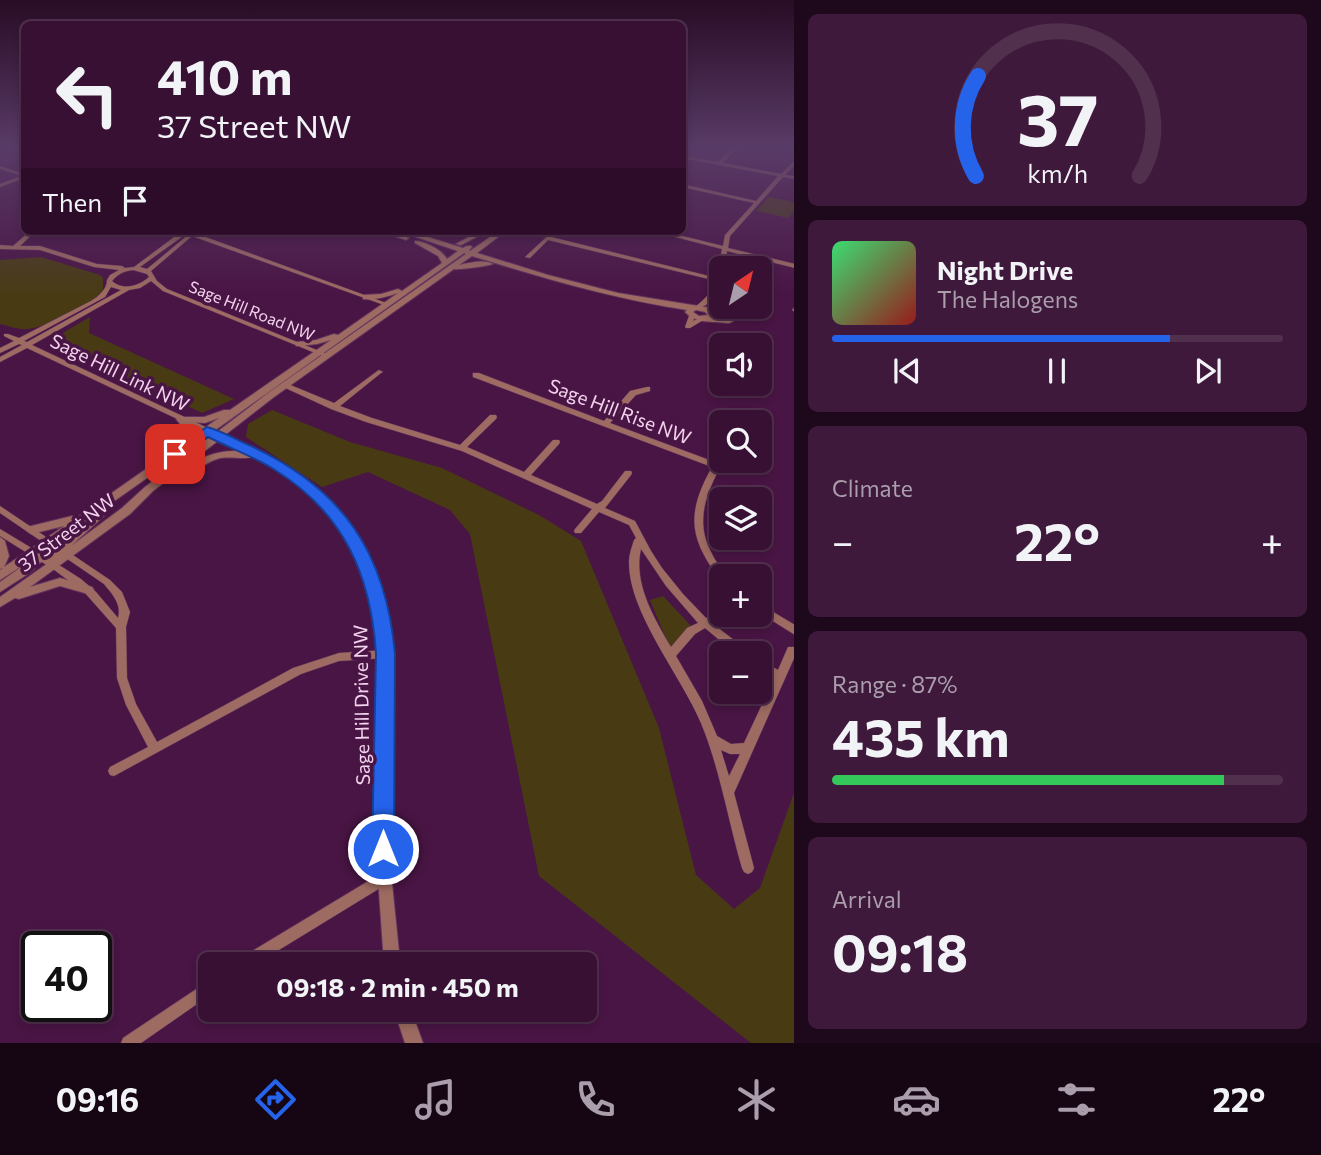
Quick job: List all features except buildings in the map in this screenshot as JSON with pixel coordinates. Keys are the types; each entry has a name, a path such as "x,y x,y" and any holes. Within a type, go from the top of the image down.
{"street":[{"path":"733,197 756,202"},
{"path":"723,256 727,236 761,197"},
{"path":"15,247 28,235"},
{"path":"0,351 103,296 116,272 149,260 184,235"},
{"path":"0,360 132,288 150,274 185,235"},
{"path":"196,235 386,304"},
{"path":"395,235 500,261 589,287"},
{"path":"414,235 448,245 489,264 708,315"},
{"path":"448,245 467,242 478,235"},
{"path":"207,431 428,286 487,235"},
{"path":"219,437 285,386 352,328 446,263 484,245 498,235"},
{"path":"528,257 530,252 551,235"},
{"path":"670,235 794,266"},
{"path":"547,238 709,281"},
{"path":"417,242 441,255 446,263"},
{"path":"484,245 487,252 500,261"},
{"path":"0,247 47,250 96,266 150,274"},
{"path":"439,278 466,265 489,264"},
{"path":"96,266 109,282"},
{"name":"Sage Hill Road NW","path":"150,274 165,290"},
{"name":"Sage Hill Road NW","path":"109,282 132,288 165,290 323,354"},
{"path":"366,297 388,295 417,282 428,286"},
{"path":"708,315 688,327 693,311 709,297"},
{"path":"299,344 317,342 352,328"},
{"name":"Sage Hill Link NW","path":"6,335 207,431"},
{"path":"334,407 379,372"},
{"name":"Sage Hill Rise NW","path":"476,375 717,466 699,501 698,525 702,546 715,564"},
{"path":"285,386 334,407 462,448 632,523 639,540 673,592 705,624 727,641"},
{"path":"605,424 633,393 646,389"},
{"path":"175,454 189,433 181,419 207,419 245,404"},
{"path":"245,417 234,429 234,435 280,466"},
{"path":"462,448 494,417"},
{"name":"Sage Hill Drive NW","path":"207,431 280,466 309,487 348,530 366,560 383,624 386,654 383,805 391,952"},
{"name":"37 Street NW","path":"49,541 207,431"},
{"name":"37 Street NW","path":"0,603 219,437"},
{"path":"525,476 556,442"},
{"path":"126,510 193,466 219,454 242,454 280,466"},
{"path":"64,552 152,469"},
{"path":"578,531 605,503 628,473"},
{"path":"0,509 107,582 119,595 125,612 121,627 122,678 131,705 155,748"},
{"path":"31,530 67,522 88,513"},
{"path":"0,532 88,590 101,603 111,619 121,627"},
{"path":"639,540 633,551 632,565 648,612 696,700 712,739 748,868"},
{"path":"0,541 4,556 0,565"},
{"path":"0,588 49,541"},
{"name":"37 Street NW","path":"0,576 36,555"},
{"path":"0,603 43,585 60,582 88,590"},
{"path":"772,616 794,631"},
{"path":"670,656 691,631 709,622"},
{"path":"728,792 792,650"},
{"path":"114,771 297,671 339,657 386,654"},
{"path":"772,672 780,677"},
{"path":"712,739 730,749 747,748"},
{"path":"263,952 385,877"},
{"path":"128,1043 198,995"},
{"path":"407,1022 414,1043"}],"shaded area":[{"path":"769,197 794,202 794,212 788,218 756,211"},
{"path":"41,257 100,275 103,278 103,291 78,310 47,324 25,329 0,324 0,260"},
{"path":"90,317 89,333 234,399 202,413 49,341"},
{"path":"272,410 350,442 442,468 539,515 581,541 659,728 696,875 734,909 760,888 794,793 794,1043 751,1043 539,876 470,534 450,510 368,472 322,487 246,437 248,424"},
{"path":"663,596 691,626 670,648 650,600"}],"route":[{"path":"175,454 207,431 280,466 309,487 331,510 348,530 366,560 377,595 386,654 383,849"}]}
